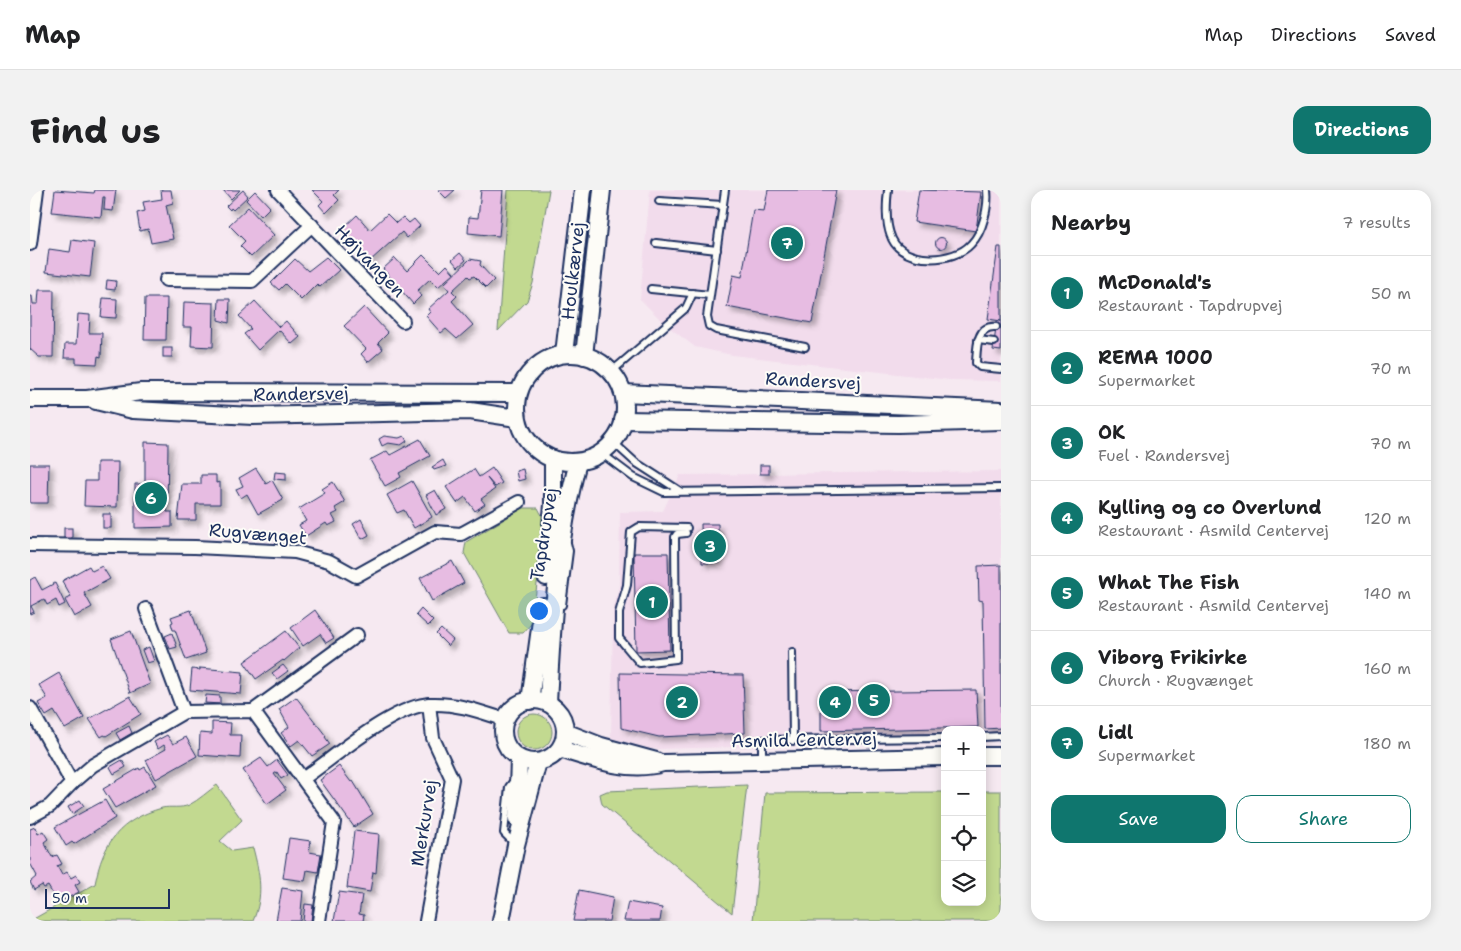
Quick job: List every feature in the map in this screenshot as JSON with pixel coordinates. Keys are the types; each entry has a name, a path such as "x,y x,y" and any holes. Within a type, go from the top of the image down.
{"street":[{"path":"30,244 36,190"},
{"name":"Højvangen","path":"278,190 403,320"},
{"name":"Houlkærvej","path":"564,354 583,190"},
{"name":"Houlkærvej","path":"584,356 602,190"},
{"name":"Højvangen","path":"166,280 252,281 312,225"},
{"path":"564,354 584,356 595,360 611,372 622,393 624,420 607,448 578,462 553,460 530,444 522,432 517,418 518,394 525,379 535,367 549,358 564,354"},
{"name":"Randersvej","path":"30,399 87,399 140,392 518,394"},
{"name":"Randersvej","path":"622,393 1001,410"},
{"name":"Randersvej","path":"87,399 133,410 253,416 470,411 517,418"},
{"path":"624,420 912,424 1001,421"},
{"name":"Tapdrupvej","path":"530,701 543,615 554,505 553,460"},
{"name":"Tapdrupvej","path":"548,703 551,642 563,528 566,508 578,462"},
{"name":"Rugvænget","path":"30,545 195,547 295,552 329,560 356,576 435,532 461,534 519,502"},
{"path":"146,609 184,712"},
{"path":"30,817 50,806 93,765 184,712 253,711 357,635"},
{"path":"530,701 548,703 560,715 566,732 560,749 550,758 538,762 519,759 507,746 503,728 506,720 515,707 530,701"},
{"path":"304,778 380,724 406,710 429,704 467,707 506,720"},
{"name":"Merkurvej","path":"426,921 452,780 433,738 429,704"},
{"path":"30,708 72,783"},
{"path":"253,711 304,778 334,822 319,921"},
{"name":"Asmild Centervej","path":"566,732 601,746 663,763"},
{"name":"Asmild Centervej","path":"560,749 623,766 649,767 663,763 941,757"},
{"path":"986,756 1001,756"},
{"path":"516,845 519,759"},
{"path":"500,921 516,845 538,762"}],"lane":[{"path":"725,190 710,295 709,326 716,330 806,347"},
{"path":"888,190 888,225 893,242 904,252 922,258 944,258 971,245 980,232 986,214 987,190"},
{"path":"659,200 723,205"},
{"path":"656,243 717,250"},
{"path":"651,288 710,295"},
{"path":"611,372 686,308 693,293"},
{"path":"996,327 986,328 978,340 976,363 980,367 1001,369"},
{"path":"978,340 994,342"},
{"path":"912,424 938,430 992,428 1001,425"},
{"path":"607,448 634,477 664,492 1001,488"},
{"path":"607,448 634,462 681,492"},
{"path":"639,528 686,530 674,537 676,659 640,663 619,638 619,613 627,585 631,532 639,528"},
{"path":"792,652 793,741"},
{"path":"986,737 1001,736"},
{"path":"762,761 762,740 941,738"},
{"path":"837,740 838,759"}],"shaded area":[{"path":"650,190 1001,190 1001,381 950,380 732,355 695,347 666,325 640,299"},
{"path":"1001,471 1001,740 986,741 986,726 941,726 941,742 652,749 611,738 613,611 619,586 620,512 663,511 680,475"}],"green space":[{"path":"508,190 549,190 533,283 527,301 498,331"},
{"path":"523,508 538,508 545,521 532,623 523,633 509,633 464,553 466,542"},
{"path":"534,714 546,720 552,732 546,744 534,750 522,744 516,732 522,720"},
{"path":"217,785 242,820 220,841 232,851 253,848 260,894 253,921 30,921 95,884 103,856 124,826 147,813 162,808 189,805"},
{"path":"747,785 732,913 602,804 600,794 607,791"},
{"path":"986,791 1001,791 1001,921 753,921 765,793 941,792 941,906 986,906"}],"building":[{"path":"55,190 94,193 95,190 116,190 113,211 104,210 105,197 103,197 101,217 52,212"},
{"path":"161,190 171,190 173,203 166,205 173,239 151,243 148,229 140,231 137,213 145,211 143,202 162,199"},
{"path":"223,190 240,190 231,199"},
{"path":"243,190 248,196 233,210 231,208 230,210 226,206"},
{"path":"312,190 339,190 334,195 339,200 326,213 319,205 323,201"},
{"path":"438,190 455,190 446,198"},
{"path":"481,190 503,190 499,236 468,233 469,217 478,218"},
{"path":"768,190 836,190 812,323 727,307 733,275 742,277 753,210 764,211"},
{"path":"919,190 981,192 976,231 914,222"},
{"path":"255,191 270,207 261,216 246,200"},
{"path":"248,207 274,235 251,257 240,246 245,241 229,225"},
{"path":"387,214 396,223 403,217 409,223 414,219 420,226 407,238 402,232 370,261 341,230 357,215 370,230"},
{"path":"939,238 943,238 946,243 945,247 939,248 936,245 936,241"},
{"path":"72,240 94,243 90,277 46,272 49,249 70,252"},
{"path":"998,247 1001,247 1001,321 988,319"},
{"path":"460,253 466,260 458,267 452,260"},
{"path":"423,255 440,272 447,265 454,273 438,287 430,279 417,291 421,296 413,304 383,269 395,258 407,271"},
{"path":"326,257 339,270 320,287 317,284 301,300 285,284 279,290 271,283 295,259 308,271"},
{"path":"470,259 481,261 480,265 494,280 486,288 474,276 470,278 468,276 452,291 457,296 452,301 473,325 457,339 446,329 441,333 426,316 430,312 428,309 449,290 444,284"},
{"path":"107,280 116,281 115,290 106,289"},
{"path":"39,290 54,290 53,357 39,357 30,349 30,296 32,296 33,304 38,304"},
{"path":"103,298 117,299 116,318 101,317"},
{"path":"145,298 167,298 166,340 144,340"},
{"path":"219,299 230,299 229,323 218,320"},
{"path":"255,301 279,327 286,321 300,337 292,344 279,330 258,350 244,334 251,329 239,316"},
{"path":"184,302 214,303 213,347 191,346 192,327 183,327"},
{"path":"364,307 388,333 378,343 383,349 368,362 361,354 366,349 344,326"},
{"path":"78,314 90,315 89,333 102,333 101,357 98,356 97,364 76,363 76,358 64,358 65,344 76,344"},
{"path":"997,321 1001,321 1001,351 993,350"},
{"path":"163,348 172,348 172,357 163,357"},
{"path":"384,436 399,438 404,436 407,441 401,445 388,443 382,446 379,439"},
{"path":"420,439 430,456 399,473 401,477 385,486 370,460 387,451 390,455"},
{"path":"145,442 168,443 167,512 172,512 172,527 135,528 135,484 145,484"},
{"path":"443,460 446,466 434,470 432,467"},
{"path":"97,462 118,462 117,507 84,506 85,481 97,481"},
{"path":"30,464 49,464 48,503 30,503"},
{"path":"760,465 769,465 769,474 760,474"},
{"path":"256,468 266,484 272,480 283,500 258,514 247,494 241,498 236,489 243,486 239,478"},
{"path":"492,468 502,483 495,487 487,478 495,489 481,499 485,504 475,511 465,497 457,503 446,487 474,469 479,477"},
{"path":"523,469 525,479 518,481 516,471"},
{"path":"275,472 286,473 286,480 274,479"},
{"path":"201,475 216,475 216,483 220,482 220,504 196,504 196,520 178,520 182,484 201,484"},
{"path":"412,481 432,517 414,528 404,510 397,513 387,495"},
{"path":"333,482 345,502 335,508 338,512 332,515 336,522 328,526 326,523 306,536 299,525 306,521 299,509 325,493 322,489"},
{"path":"435,490 446,509 436,515 426,495"},
{"path":"103,514 111,514 111,528 103,528"},
{"path":"361,519 369,535 362,539 353,524"},
{"path":"701,524 718,524 719,563 702,563"},
{"path":"64,528 72,528 72,539 64,539"},
{"path":"634,553 668,553 670,650 636,651"},
{"path":"452,561 464,583 432,601 420,578"},
{"path":"1001,565 1001,728 986,729 985,726 983,601 979,600 978,566"},
{"path":"89,566 92,571 102,566 110,579 84,593 92,607 74,617 65,600 71,597 62,581"},
{"path":"35,577 42,590 55,583 65,604 59,607 56,600 47,605 44,599 31,606 34,612 30,614 30,580"},
{"path":"421,609 433,621 428,626 416,615"},
{"path":"191,610 206,653 186,660 175,630 173,630 171,617"},
{"path":"315,610 334,638 326,643 320,634 303,646 291,628"},
{"path":"441,629 453,640 448,646 436,634"},
{"path":"131,631 150,684 130,693 111,639"},
{"path":"286,631 299,648 284,661 256,679 244,662"},
{"path":"172,633 177,647 170,649 165,636"},
{"path":"149,647 154,661 147,663 142,650"},
{"path":"283,665 288,671 277,679 272,673"},
{"path":"200,668 243,672 241,694 190,690 192,669 200,670"},
{"path":"59,673 84,718 65,729 54,711 46,716 38,703 47,698 39,685"},
{"path":"620,673 743,675 745,733 659,737 621,728"},
{"path":"976,690 978,726 821,731 821,692"},
{"path":"206,695 220,696 220,704 205,703"},
{"path":"130,696 141,714 106,736 101,737 89,719"},
{"path":"296,697 330,744 312,756 299,740 291,746 281,733 289,727 279,709"},
{"path":"212,722 231,723 230,735 241,735 240,758 199,755 200,733 212,734"},
{"path":"129,726 132,733 120,740 116,733"},
{"path":"167,735 173,744 186,737 197,756 156,779 146,760 166,749 164,745 158,749 154,742"},
{"path":"261,758 268,767 277,760 288,775 281,779 277,772 274,774 286,790 267,804 243,770"},
{"path":"122,760 126,767 114,774 110,767"},
{"path":"339,766 351,782 353,781 373,814 354,827 320,780"},
{"path":"145,767 156,785 115,808 103,789 139,768 140,770"},
{"path":"80,800 84,806 72,814 68,807"},
{"path":"105,800 115,818 74,844 72,842 66,846 55,827"},
{"path":"35,827 38,834 43,831 48,839 44,842 52,857 57,855 62,864 57,866 62,875 67,872 71,878 76,875 80,882 75,885 79,892 58,903 48,886 44,888 42,885 34,890 30,882 37,876 30,863 30,829"},
{"path":"354,831 379,834 376,873 373,872 370,892 347,888"},
{"path":"289,838 311,841 309,852 321,854 318,872 307,870 305,881 283,878"},
{"path":"282,888 303,891 300,921 276,921"},
{"path":"579,890 613,897 609,921 573,921"},
{"path":"339,892 362,895 359,914 364,915 363,921 334,921"},
{"path":"628,902 662,908 660,921 624,921"},
{"path":"305,904 313,905 311,921 303,921"}],"place":[{"name":"Lidl","path":"787,243"},
{"name":"Viborg Frikirke","path":"151,498"},
{"name":"OK","path":"710,546"},
{"name":"McDonald's","path":"652,602"},
{"name":"What The Fish","path":"874,700"},
{"name":"REMA 1000","path":"682,702"},
{"name":"Kylling og co Overlund","path":"835,702"}]}
